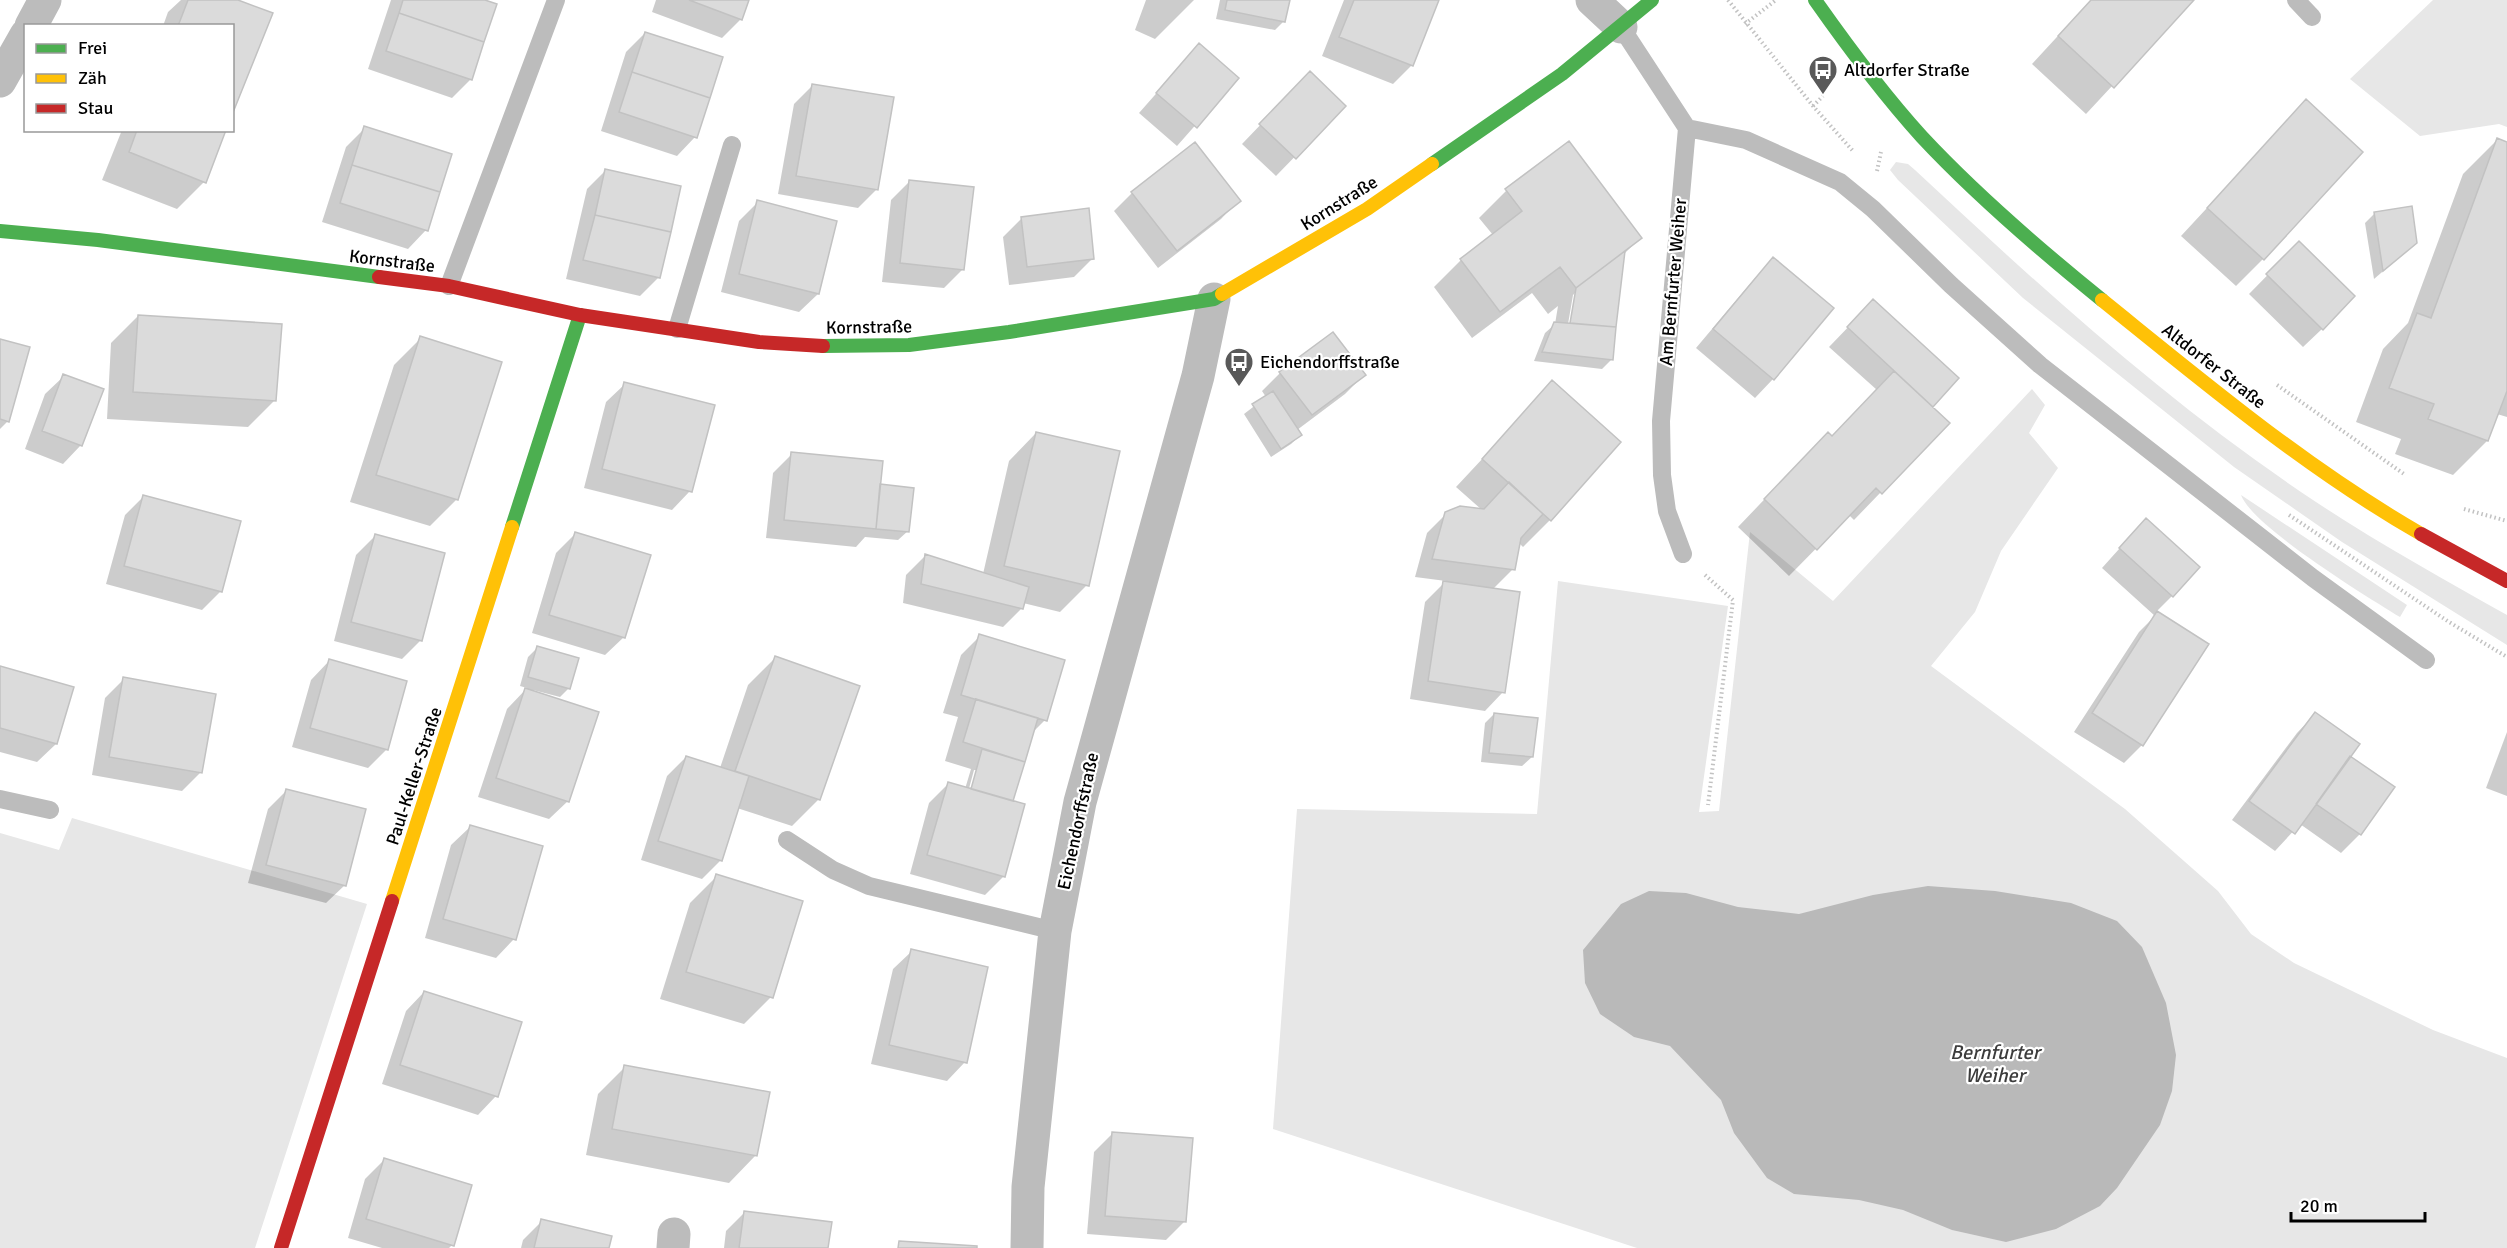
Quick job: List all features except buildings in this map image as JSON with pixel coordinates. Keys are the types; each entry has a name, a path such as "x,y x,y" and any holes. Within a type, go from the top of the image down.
{"street":[{"path":"32,24 45,0"},
{"path":"1592,0 1621,27"},
{"name":"Kornstraße","path":"0,231 98,240 449,286 580,315 759,342 821,346 909,345 1009,332 1214,299 1367,209 1562,74 1652,0"},
{"name":"Altdorfer Straße","path":"1815,0 1915,129 1937,153 2058,263 2174,358 2337,482 2403,524 2507,581"},
{"path":"0,81 24,39"},
{"name":"Eichendorffstraße","path":"1028,1248 1028,1186 1055,931 1091,754 1198,376 1214,299"},
{"name":"Paul-Keller-Straße","path":"282,1248 580,315"}],"lane":[{"path":"449,286 556,0"},
{"path":"2296,0 2312,17"},
{"path":"1621,27 1687,129 1746,141 1840,182 1873,209 1951,285 2040,365 2313,578 2426,660"},
{"name":"Am Bernfurter Weiher","path":"1683,554 1667,511 1662,475 1661,421 1687,129"},
{"path":"677,329 732,145"},
{"path":"0,799 50,810"},
{"path":"787,840 833,870 869,886 1055,931"}],"path":[{"path":"1728,0 1813,106 1855,152"},
{"path":"1745,24 1777,0"},
{"path":"1813,106 1823,96"},
{"path":"1869,168 1876,175"},
{"path":"2270,380 2408,477"},
{"path":"2460,508 2507,521"},
{"path":"2284,511 2449,622 2507,657"},
{"path":"1683,554 1733,600 1708,805"}],"shaded area":[{"path":"2433,0 2507,0 2507,127 2499,124 2420,136 2350,79"},
{"path":"1896,162 1908,164 2108,344 2262,465 2339,517 2507,615 2507,645 2342,542 2234,467 2023,298 1898,180 1890,170"},
{"path":"2032,389 2045,405 2029,433 2058,468 2001,551 1975,612 1931,666 2125,809 2218,891 2251,934 2294,963 2433,1030 2507,1058 2507,1248 1637,1248 1273,1129 1297,809 1537,814 1558,581 1728,606 1699,812 1719,811 1750,532 1833,601"},
{"path":"2241,495 2407,605 2400,617 2338,578 2288,542 2250,509"},
{"path":"72,818 367,904 255,1248 0,1248 0,833 59,850"}],"water":[{"name":"Bernfurter Weiher","path":"1928,886 1995,891 2071,903 2117,921 2142,947 2166,1003 2176,1055 2172,1091 2160,1125 2117,1188 2100,1206 2056,1229 2006,1242 1952,1230 1903,1210 1859,1200 1794,1194 1767,1178 1734,1133 1721,1100 1670,1046 1634,1037 1600,1014 1585,983 1583,950 1621,904 1649,891 1686,893 1738,907 1799,914 1873,895"}],"traffic: fast":[{"path":"1432,164 1562,74 1652,0"},
{"path":"1815,0 1866,70 1922,137 2009,222 2102,300"},
{"path":"0,231 98,240 379,277"},
{"path":"823,346 909,345 1009,332 1214,299 1222,294"},
{"path":"512,527 580,315"}],"traffic: slow":[{"path":"1222,294 1367,209 1432,164"},
{"path":"2102,300 2297,453 2421,534"},
{"path":"392,901 512,527"}],"traffic: jam":[{"path":"379,277 449,286 580,315 759,342 823,346"},
{"path":"2421,534 2507,581"},
{"path":"281,1248 392,901"}],"place":[{"name":"Altdorfer Straße","path":"1823,96"},
{"name":"Eichendorffstraße","path":"1239,388"}]}
